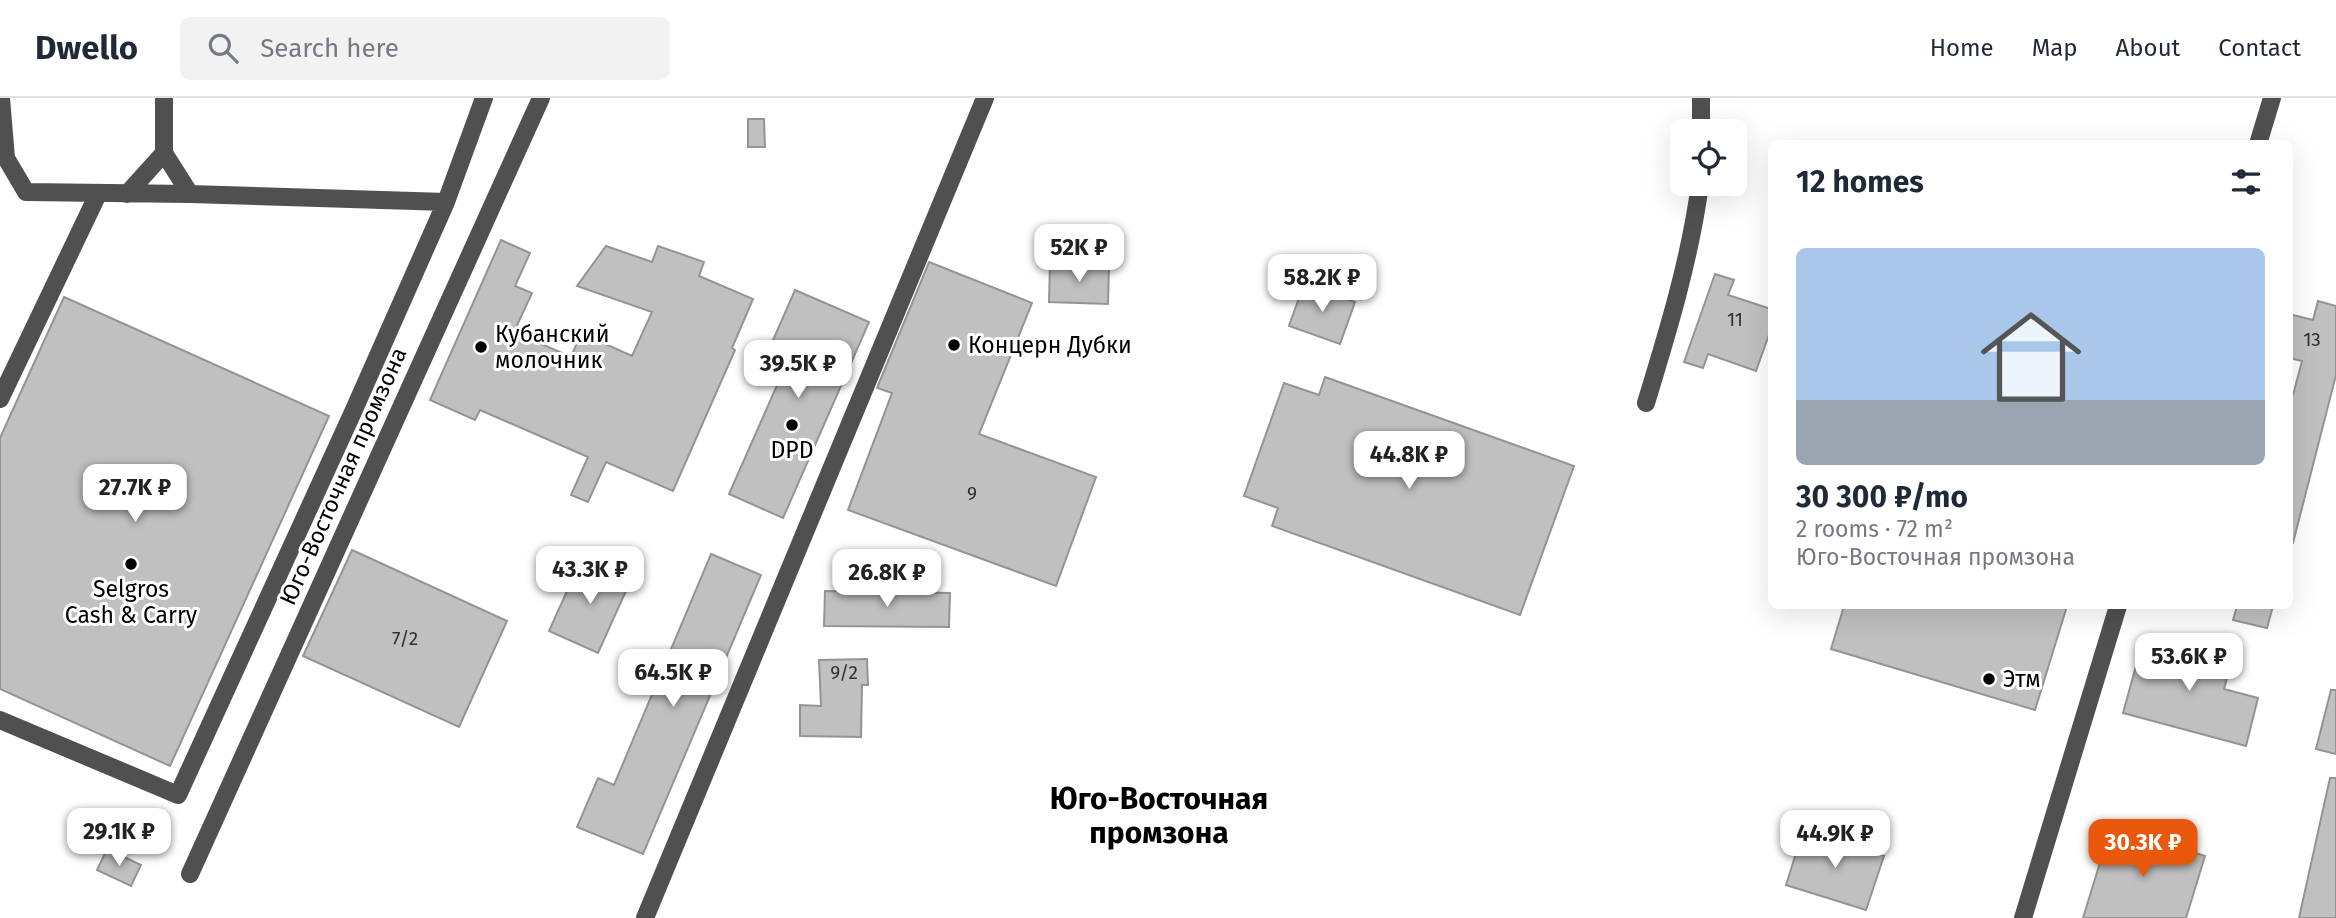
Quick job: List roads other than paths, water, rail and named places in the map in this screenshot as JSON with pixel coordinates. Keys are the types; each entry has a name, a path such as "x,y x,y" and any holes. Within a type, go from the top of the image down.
{"street":[{"path":"1,98 6,158 26,192 446,202"},
{"path":"164,98 164,153 190,194"},
{"path":"0,720 178,795 348,425 446,202 484,98"},
{"name":"Юго-Восточная промзона","path":"190,874 541,98"},
{"path":"645,918 985,98"},
{"path":"1701,98 1701,119"},
{"path":"2259,140 2272,98"},
{"path":"127,194 164,153"},
{"path":"0,399 98,194"},
{"path":"1646,403 1681,284 1698,196"},
{"path":"2023,918 2117,609"}],"place":[{"name":"Концерн Дубки","path":"954,345"},
{"name":"Кубанский молочник","path":"481,347"},
{"name":"DPD","path":"792,425"},
{"name":"Selgros Cash & Carry","path":"131,564"},
{"name":"Этм","path":"1989,679"}],"district":[{"name":"Юго-Восточная промзона","path":"1159,816"}]}
